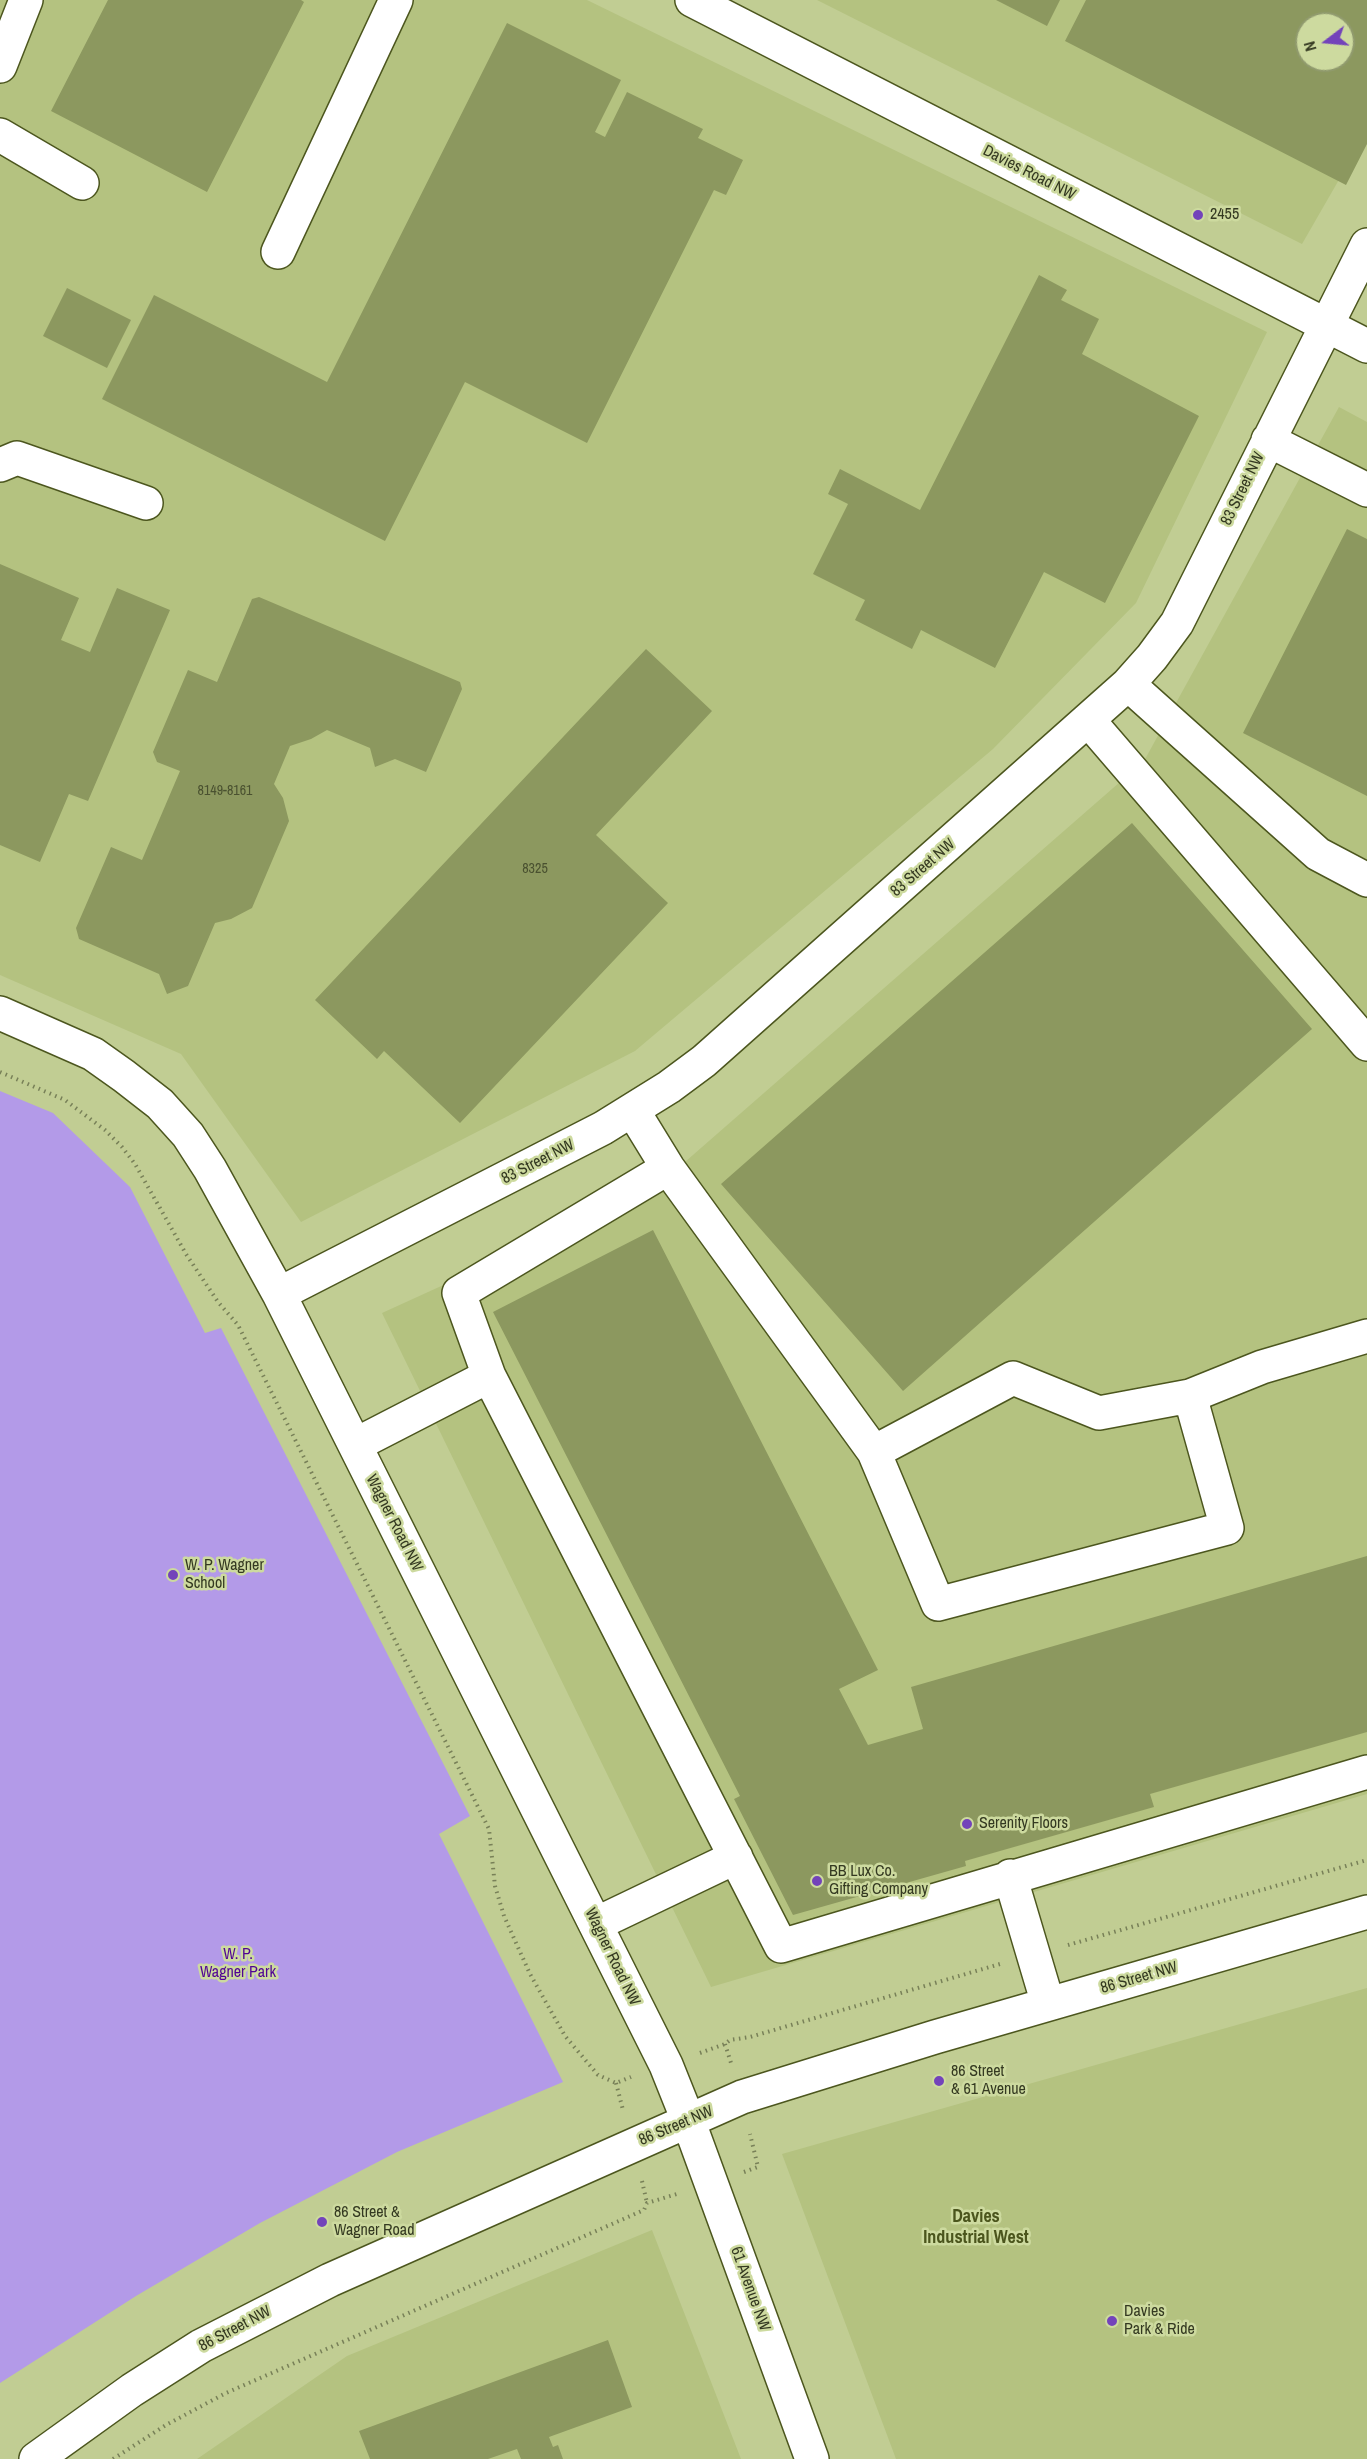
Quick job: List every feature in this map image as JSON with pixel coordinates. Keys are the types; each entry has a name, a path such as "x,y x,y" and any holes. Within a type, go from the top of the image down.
{"street":[{"path":"0,66 26,0"},
{"path":"278,252 396,0"},
{"name":"Davies Road NW","path":"692,0 1367,346"},
{"path":"0,135 82,183"},
{"name":"83 Street NW","path":"279,1294 603,1128 633,1111 704,1061 1128,684 1152,657 1177,623 1367,245"},
{"path":"1268,440 1367,490"},
{"path":"0,465 17,458 146,503"},
{"path":"1128,684 1318,854 1367,880"},
{"path":"1089,721 1367,1044"},
{"name":"Wagner Road NW","path":"0,1013 93,1054 160,1104 188,1135 210,1169 279,1294 596,1924 666,2065 688,2120"},
{"path":"633,1111 668,1168 874,1452 938,1604 1227,1528 1190,1396"},
{"path":"668,1168 459,1293 489,1376 782,1946 1010,1876 1367,1772"},
{"path":"874,1452 1013,1378 1099,1413 1190,1396 1262,1367 1367,1336"},
{"path":"355,1445 489,1376"},
{"path":"596,1924 736,1857"},
{"path":"1010,1876 1048,2004"},
{"name":"86 Street NW","path":"36,2459 132,2390 201,2346 330,2280 742,2097 1048,2004 1367,1912"},
{"name":"61 Avenue NW","path":"688,2120 812,2459"}],"path":[{"path":"0,1072 65,1100 105,1130 122,1147 135,1164 186,1254 218,1302 238,1325 489,1829 495,1886 504,1916 530,1974 565,2036 598,2075 616,2083"},
{"path":"113,2459 166,2425 226,2393 644,2210 647,2204"}],"shaded area":[{"path":"0,0 587,0 1267,332 1136,603 993,749 635,1051 301,1222 181,1054 0,975"},
{"path":"817,0 1367,0 1367,131 1302,244"},
{"path":"1339,407 1367,422 1367,1794 711,1987 382,1313 654,1189 1144,761"},
{"name":"Davies Park & Ride","path":"1367,1988 1367,2459 896,2459 782,2154"},
{"path":"652,2230 741,2459 197,2459 347,2356"}],"green space":[{"name":"W. P. Wagner Park","path":"0,1091 53,1113 130,1187 205,1333 221,1328 470,1816 439,1834 563,2082 397,2152 260,2223 136,2296 0,2383"}],"building":[{"path":"108,0 301,0 304,2 207,192 51,111"},
{"path":"996,0 1060,0 1047,26"},
{"path":"1086,0 1367,0 1367,144 1346,185 1065,41"},
{"path":"507,23 621,80 595,132 605,137 627,92 703,129 698,138 743,160 726,195 714,190 587,443 465,382 385,541 102,399 154,295 327,382"},
{"path":"1039,275 1067,290 1061,300 1099,319 1082,354 1199,416 1105,603 1044,572 995,668 921,630 912,649 855,620 865,600 813,574 848,504 828,494 840,469 920,510"},
{"path":"67,288 131,320 107,368 43,336"},
{"path":"1347,529 1367,539 1367,796 1243,733"},
{"path":"0,564 79,598 61,640 90,652 117,588 170,610 88,801 69,794 40,862 0,845"},
{"path":"259,597 460,682 462,689 426,772 395,759 375,767 370,748 327,730 311,739 290,746 274,784 283,798 289,821 252,908 231,919 215,923 188,986 167,994 159,974 79,939 76,928 111,847 142,860 180,771 157,762 153,752 188,670 217,682 252,599"},
{"path":"646,649 712,711 596,835 668,903 460,1123 384,1051 377,1059 315,1000"},
{"path":"1132,823 1312,1029 903,1391 721,1184"},
{"path":"653,1230 878,1670 839,1689 868,1745 923,1729 911,1687 1367,1556 1367,1732 1150,1794 1154,1807 965,1861 966,1866 793,1915 734,1799 740,1796 493,1312"},
{"path":"608,2340 632,2407 549,2437 553,2447 558,2445 563,2459 521,2459 517,2449 488,2459 370,2459 359,2431"}],"place":[{"name":"2455","path":"1198,215"},
{"name":"W. P. Wagner School","path":"173,1575"},
{"name":"Serenity Floors","path":"967,1824"},
{"name":"BB Lux Co. Gifting Company","path":"817,1881"},
{"name":"86 Street & 61 Avenue","path":"939,2081"},
{"name":"86 Street & Wagner Road","path":"322,2222"},
{"name":"Davies Park & Ride","path":"1112,2321"}],"district":[{"name":"Davies Industrial West","path":"976,2227"}]}
